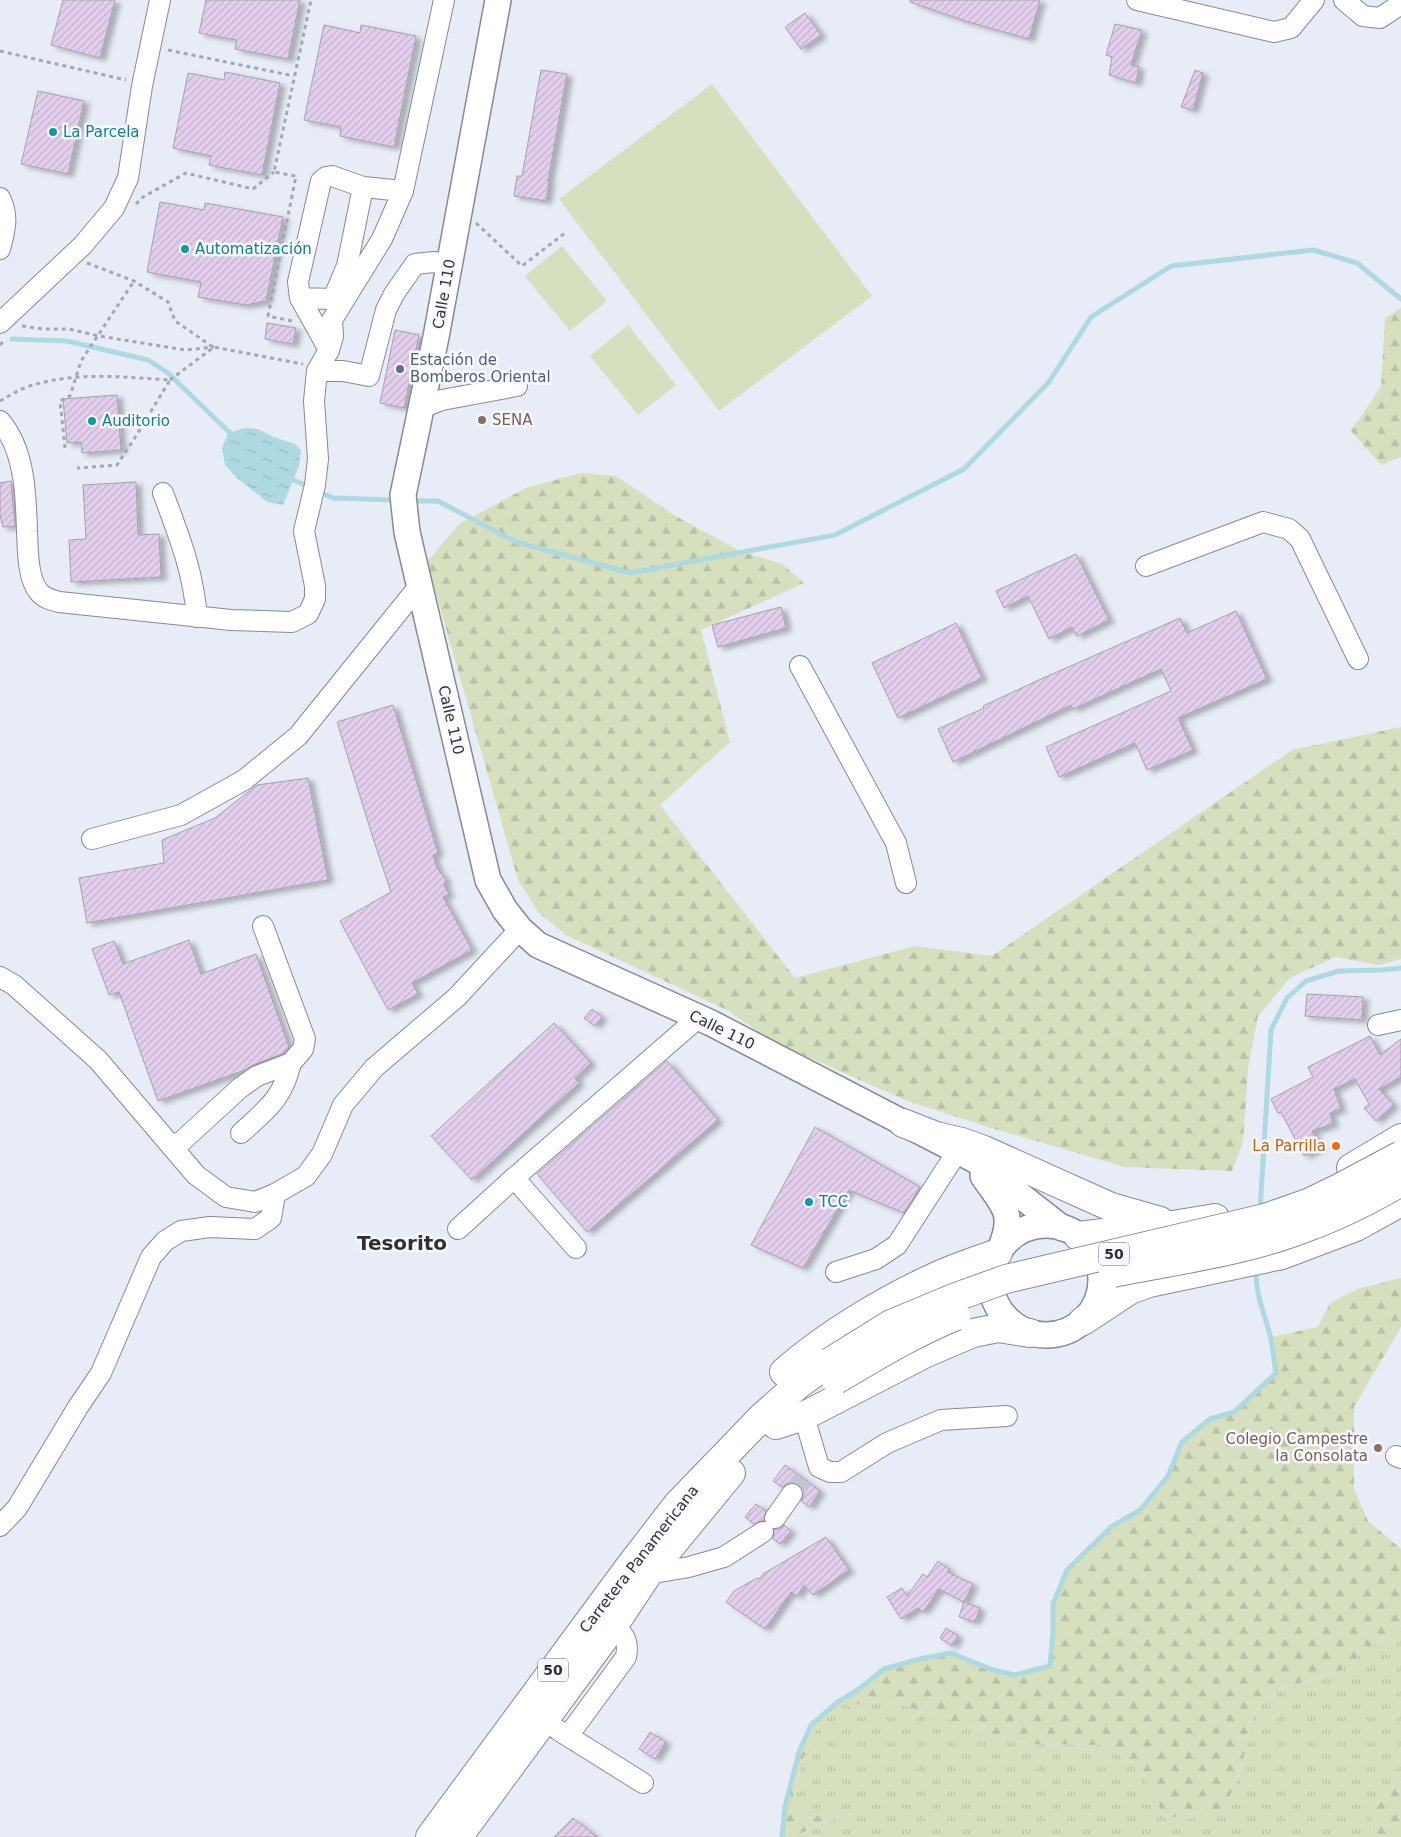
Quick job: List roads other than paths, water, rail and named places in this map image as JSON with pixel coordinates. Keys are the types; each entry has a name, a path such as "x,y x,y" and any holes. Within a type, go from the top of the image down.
{"highway":[{"path":"903,1123 936,1136 962,1142 984,1150 1111,1207 1173,1225"},
{"path":"1070,1232 1173,1225 1204,1221 1264,1207 1336,1178 1401,1138"},
{"name":"Carretera Panamericana","path":"459,1837 614,1625 648,1574 727,1476 752,1448 808,1397 833,1371 891,1324 1006,1279 1265,1218 1308,1203 1401,1155"},
{"name":"Carretera Panamericana","path":"430,1837 677,1505 762,1417 799,1384 895,1345 936,1324 980,1307 1073,1281 1218,1253 1275,1238 1304,1229 1352,1209 1401,1182"},
{"path":"1083,1321 1130,1290 1149,1283 1282,1255 1356,1227 1401,1202"},
{"path":"710,1470 736,1420 787,1369 846,1326 878,1307 936,1276 999,1252"},
{"path":"776,1425 804,1416 926,1353 973,1333 998,1328 1030,1333"}],"main road":[{"name":"Calle 110","path":"498,0 450,266 403,495 408,532 488,880 505,910 520,929 538,945 698,1018 966,1156 1070,1232"},
{"path":"966,1156 1001,1200 1007,1213 1006,1236 999,1252 993,1266 991,1280 992,1294 998,1307 1012,1323 1030,1333 1044,1336 1058,1334 1071,1329 1083,1321 1093,1309 1100,1294 1101,1278 1098,1262 1090,1247 1070,1232 1045,1226 1028,1229 1017,1234 999,1252"}],"street":[{"path":"3,331 83,245 114,208 128,178 142,83 160,0"},
{"path":"332,320 382,239 403,191 444,0"},
{"path":"1137,0 1274,32 1291,28 1314,0"},
{"path":"1346,1 1362,16 1380,18 1401,4"},
{"path":"329,350 300,298 298,282 321,181 326,177 332,176 363,187 403,191"},
{"path":"0,421 8,445 21,466 27,507 28,555 37,590 45,597 59,602 197,617 292,622 308,614 315,599 315,586 304,531 315,485 318,459 314,401 317,371 329,350 333,336 333,299 347,266 363,187"},
{"path":"0,198 3,204 6,224 0,249"},
{"path":"317,371 343,371 369,376 386,310 394,294 415,264 434,262 450,266"},
{"path":"300,298 333,299"},
{"path":"421,408 442,400 517,386"},
{"path":"163,493 188,563 195,593 197,617"},
{"path":"1146,566 1263,522 1289,529 1300,539 1358,659"},
{"path":"92,839 181,815 244,780 298,736 420,585"},
{"path":"800,666 896,843 906,883"},
{"path":"241,1133 274,1102 287,1079 291,1063 303,1049 305,1039 263,926"},
{"path":"0,977 14,985 98,1060 196,1175 226,1197 254,1202 275,1194 306,1176 322,1154 343,1106 374,1068 457,997 520,929"},
{"path":"458,1230 514,1178 698,1018"},
{"path":"1378,1025 1401,1020"},
{"path":"172,1146 181,1142 240,1088 257,1076 291,1063"},
{"path":"836,1272 876,1258 897,1246 966,1156"},
{"path":"514,1178 576,1248"},
{"path":"0,1526 17,1508 78,1407 101,1373 151,1257 165,1241 181,1230 210,1227 255,1229 271,1218 275,1194"},
{"path":"1356,1227 1401,1218"},
{"path":"804,1416 819,1467 830,1472 841,1472 887,1443 940,1420 1007,1416"},
{"path":"648,1574 689,1567 724,1557 769,1525 792,1494"},
{"path":"568,1736 626,1657 628,1646 624,1636 614,1625"},
{"path":"543,1722 643,1782"}],"water":[{"path":"245,428 258,429 295,444 301,450 299,466 283,505 267,502 237,478 225,465 222,448 228,433"}],"waterway":[{"path":"410,501 438,501 516,542 630,573 835,535 964,469 1049,382 1091,317 1171,266 1313,250 1357,263 1401,299"},
{"path":"12,339 67,341 148,360 168,373 233,436"},
{"path":"287,477 309,487"},
{"path":"319,492 333,498 396,500"},
{"path":"1260,1211 1271,1030 1287,998 1306,981 1339,971 1401,968"},
{"path":"782,1837 785,1807 799,1752 811,1725 838,1702 859,1689 884,1669 951,1653 993,1670 1014,1675 1050,1666 1053,1604 1067,1570 1111,1527 1140,1510 1168,1476 1182,1442 1210,1419 1234,1412 1276,1373 1271,1340 1258,1294 1256,1270"}],"tunnel":[{"path":"792,1494 803,1479"}],"place":[{"name":"La Parcela","path":"53,132"},
{"name":"Automatización","path":"185,249"},
{"name":"Estación de Bomberos Oriental","path":"400,369"},
{"name":"SENA","path":"482,420"},
{"name":"Auditorio","path":"92,421"},
{"name":"La Parrilla","path":"1336,1146"},
{"name":"TCC","path":"809,1202"},
{"name":"Colegio Campestre la Consolata","path":"1378,1448"}],"district":[{"name":"Tesorito","path":"402,1243"}]}
